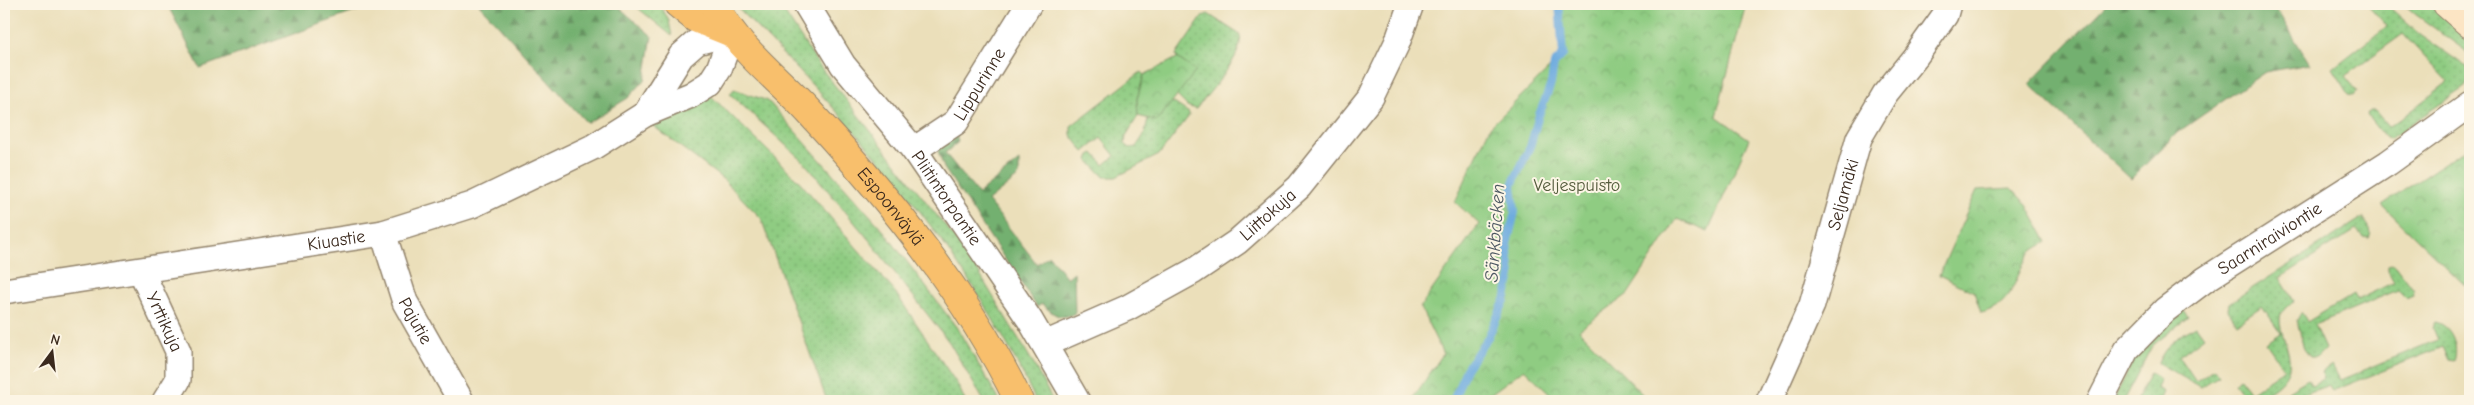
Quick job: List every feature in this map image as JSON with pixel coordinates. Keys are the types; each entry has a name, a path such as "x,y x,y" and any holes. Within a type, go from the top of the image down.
{"main road":[{"name":"Espoonväylä","path":"678,4 695,18 732,34"},
{"name":"Espoonväylä","path":"714,4 732,34 810,112 879,190 926,249 984,339 1019,401"}],"street":[{"name":"Pliitintorpantie","path":"806,4 843,65 914,150 1045,344 1077,401"},
{"name":"Lippurinne","path":"914,150 956,122 1029,4"},
{"name":"Liittokuja","path":"1045,344 1127,308 1194,271 1236,242 1299,188 1371,97 1397,43 1411,4"},
{"name":"Seljamäki","path":"1769,401 1812,305 1859,138 1885,94 1915,57 1945,14 1948,4"},
{"path":"2447,4 2470,24"},
{"name":"Kiuastie","path":"645,114 681,56 698,42 732,34"},
{"name":"Kiuastie","path":"4,291 383,233 472,204 593,147 645,114 691,95 710,83 719,68 732,34"},
{"name":"Saarniraiviontie","path":"2100,401 2126,350 2166,310 2206,279 2388,163 2470,104"},
{"name":"Pajutie","path":"383,233 406,302 461,401"},
{"name":"Yrttikuja","path":"141,271 178,351 178,380 165,401"}],"green space":[{"path":"167,4 376,4 200,68"},
{"path":"479,4 615,4 652,36 645,80 628,98 587,123"},
{"path":"633,4 660,4 669,21 672,36"},
{"path":"733,4 779,4 818,64 968,255 1032,361 1053,401 1036,401 1007,345 975,291 940,239 902,189 821,94"},
{"name":"Veljespuisto","path":"1559,4 1746,4 1716,116 1749,139 1708,232 1677,219 1628,294 1579,330 1649,401 1558,401 1524,369 1481,401 1411,401 1443,354 1420,307 1479,224 1455,202 1490,127 1563,55"},
{"path":"2107,4 2273,4 2310,64 2265,72 2178,132 2131,179 2029,84"},
{"path":"2367,4 2386,4 2418,33 2468,68 2469,78 2465,87 2389,139 2385,138 2369,118 2367,115 2370,111 2375,111 2389,127 2448,82 2403,34 2345,76 2357,91 2354,95 2349,94 2333,68 2387,26"},
{"path":"2404,4 2431,4 2470,38 2470,54 2415,14"},
{"path":"1208,14 1239,34 1240,41 1233,61 1196,109 1187,106 1176,95 1195,71 1177,58 1176,55 1203,16"},
{"path":"1177,58 1196,71 1157,121 1138,116 1137,99 1144,75"},
{"path":"1141,72 1144,75 1137,99 1138,116 1126,136 1125,144 1130,148 1136,147 1144,135 1148,119 1157,121 1171,101 1189,113 1189,116 1159,155 1116,177 1104,177 1088,160 1090,155 1094,153 1104,165 1115,156 1101,138 1084,152 1071,135 1071,126"},
{"path":"734,89 768,101 883,230 957,328 1000,401 984,401 949,342 870,241 804,162 730,94"},
{"path":"708,93 799,181 895,292 959,387 965,401 827,401 761,218 724,180 652,125"},
{"path":"956,135 958,142 945,153 978,194 1019,161 1019,176 988,201 1037,264 1049,255 1067,278 1074,272 1075,313 1061,316 1053,313 1042,304 1037,307 944,168 937,148"},
{"path":"2470,146 2470,290 2382,205"},
{"path":"2011,188 2027,205 2047,242 2030,254 2006,298 1992,309 1981,313 1974,292 1939,275 1977,190"},
{"path":"2362,218 2371,232 2369,238 2362,237 2356,230 2280,278 2294,301 2281,313 2280,319 2281,330 2289,355 2289,368 2283,380 2270,390 2256,396 2249,397 2243,395 2234,383 2240,378 2250,393 2284,369 2266,343 2281,333 2262,306 2237,323 2228,310 2229,303"},
{"path":"2391,264 2396,266 2414,290 2413,295 2406,298 2398,290 2314,325 2325,349 2317,357 2310,357 2304,349 2297,320 2301,313 2307,322 2354,294 2357,300 2394,282 2388,271 2388,266"},
{"path":"2183,310 2188,317 2152,346 2123,401 2113,401 2135,357"},
{"path":"2435,322 2446,327 2453,337 2456,349 2454,361 2449,360 2443,347 2332,391 2329,385 2299,396 2288,391 2308,379 2312,385 2324,378 2321,372 2332,365 2340,380 2437,340 2432,328"},
{"path":"2196,326 2204,337 2179,356 2196,381 2214,369 2219,376 2200,387 2158,363 2161,356 2174,341"},
{"path":"2150,373 2160,379 2156,388 2164,392 2160,401 2136,401"}],"waterway":[{"name":"Sänkbäcken","path":"1453,401 1466,369 1488,337 1505,300 1511,276 1507,244 1515,212 1512,185 1530,147 1539,115 1551,84 1554,64 1563,55 1559,4"}]}
